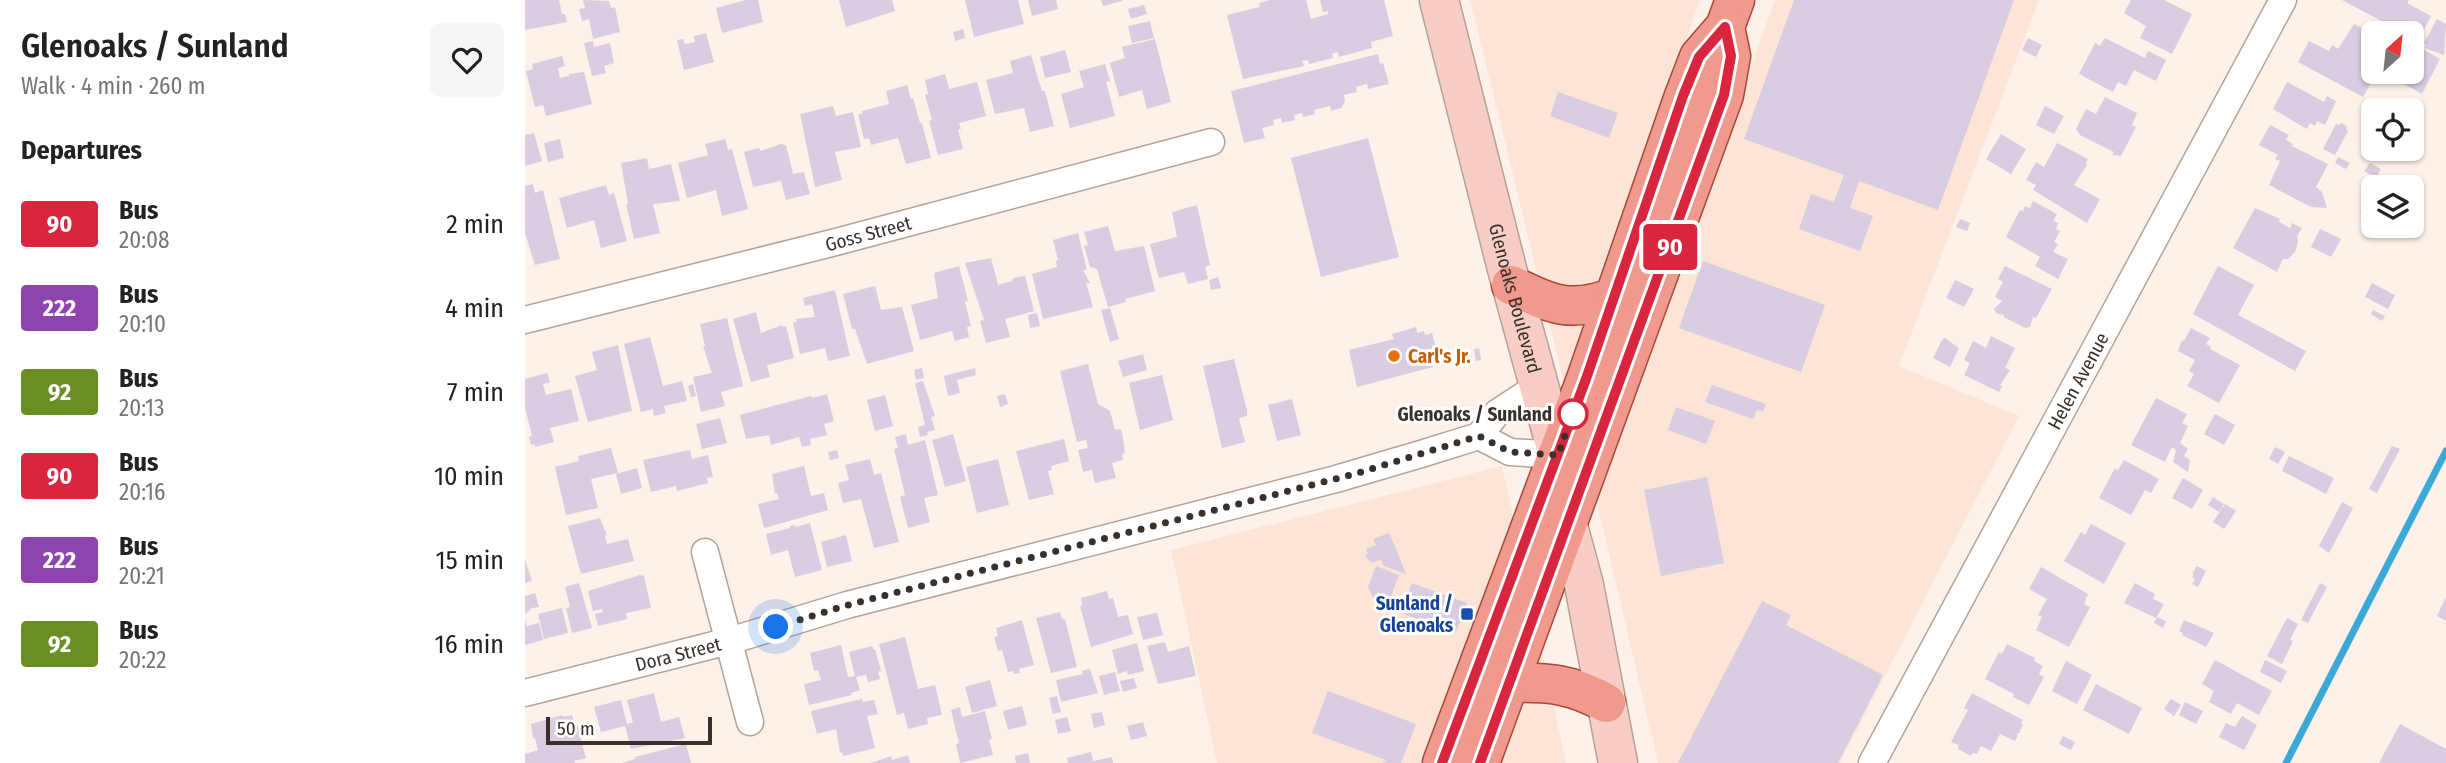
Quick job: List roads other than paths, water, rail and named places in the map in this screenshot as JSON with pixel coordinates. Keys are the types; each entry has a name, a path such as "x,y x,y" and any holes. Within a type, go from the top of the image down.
{"main road":[{"name":"Glenoaks Boulevard","path":"1439,0 1511,285 1558,455 1567,522 1584,585 1618,763"},
{"path":"1442,763 1558,455 1699,57 1730,14"},
{"path":"1481,763 1724,95 1731,56 1730,14"},
{"path":"1511,285 1564,307 1597,304 1614,297"},
{"path":"1511,683 1560,684 1584,691 1606,703"}],"street":[{"name":"Helen Avenue","path":"1872,763 2283,0"},
{"name":"Goss Street","path":"525,320 1211,142"},
{"path":"1540,385 1497,413 1479,436 1510,452 1558,455"},
{"name":"Dora Street","path":"525,693 729,641 848,605 1379,467 1479,436"},
{"path":"705,552 751,722"}],"waterway":[{"path":"2286,763 2446,451"}],"place":[{"name":"Carl's Jr.","path":"1394,356"},
{"name":"Glenoaks / Sunland","path":"1573,414"},
{"name":"Sunland / Glenoaks","path":"1467,614"}]}
